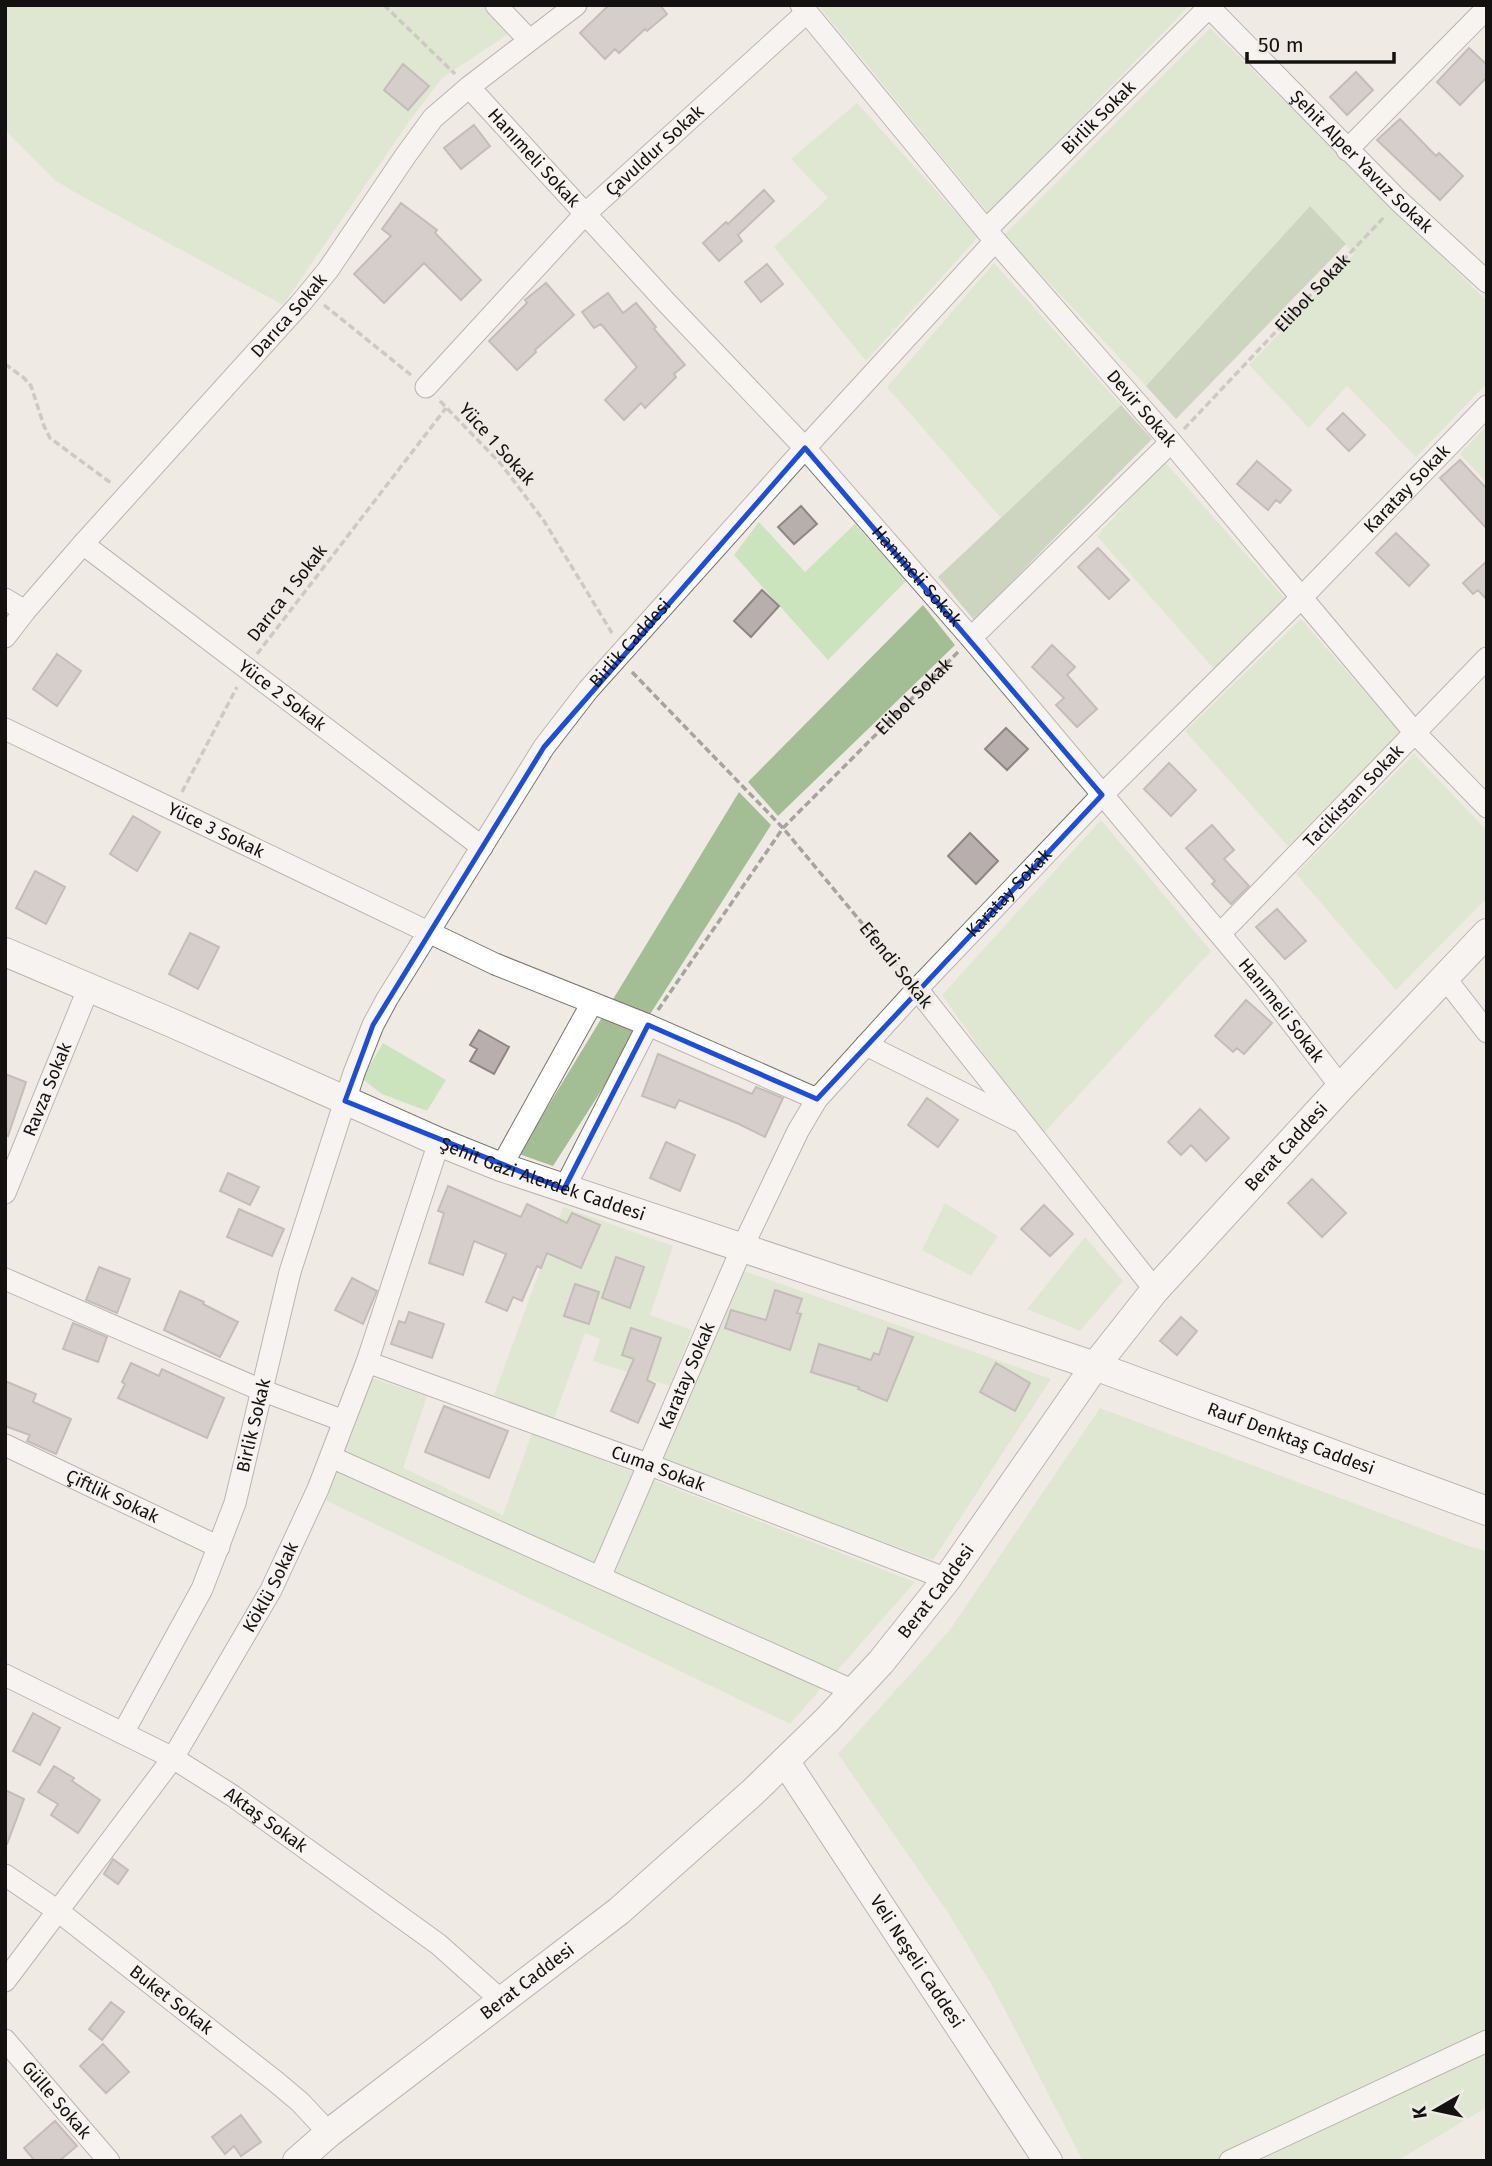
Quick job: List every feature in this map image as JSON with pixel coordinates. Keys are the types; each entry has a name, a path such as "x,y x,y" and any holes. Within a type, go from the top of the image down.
{"street":[{"path":"496,5 529,40"},
{"name":"Darıca Sokak","path":"5,637 83,544 309,292 334,261 433,118 576,5"},
{"name":"Şehit Alper Yavuz Sokak","path":"1210,6 1347,150 1487,282"},
{"name":"Birlik Sokak","path":"990,236 1210,6"},
{"name":"Devir Sokak","path":"804,9 990,236 1171,442 1416,734 1487,807"},
{"name":"Çavuldur Sokak","path":"426,387 585,214 804,9"},
{"path":"1347,150 1482,22"},
{"name":"Hanımeli Sokak","path":"469,87 805,448 971,638 1265,988 1341,1087"},
{"name":"Birlik Caddesi","path":"345,1101 373,1025 544,747 588,690 666,606 990,236"},
{"name":"Karatay Sokak","path":"600,1577 742,1248 798,1131 817,1099 917,989 1102,795 1301,598 1487,406"},
{"path":"971,638 1171,442"},
{"name":"Yüce 2 Sokak","path":"83,544 482,846"},
{"path":"5,599 25,611"},
{"name":"Tacikistan Sokak","path":"1220,934 1487,658"},
{"name":"Yüce 3 Sokak","path":"5,729 495,964 648,1025 817,1099"},
{"name":"Berat Caddesi","path":"297,2161 329,2133 619,1911 682,1857 785,1761 854,1691 881,1662 947,1579 1095,1366 1155,1290 1487,933"},
{"name":"Şehit Gazi Alerdek Caddesi","path":"5,952 501,1167 1095,1366"},
{"path":"1445,978 1487,1032"},
{"name":"Ravza Sokak","path":"5,1193 89,987"},
{"name":"Efendi Sokak","path":"917,989 1155,1290"},
{"path":"501,1167 592,1003"},
{"path":"564,1189 648,1025"},
{"path":"866,1045 1023,1122"},
{"name":"Birlik Sokak","path":"123,1733 202,1588 235,1503 290,1272 345,1101"},
{"name":"Köklü Sokak","path":"5,1982 173,1758 271,1590 331,1457 367,1362 439,1142"},
{"path":"5,1279 261,1390 344,1421"},
{"name":"Cuma Sokak","path":"367,1362 650,1465 947,1579"},
{"name":"Rauf Denktaş Caddesi","path":"1095,1366 1487,1511"},
{"name":"Çiftlik Sokak","path":"5,1445 219,1546"},
{"path":"331,1457 854,1691"},
{"name":"Aktaş Sokak","path":"5,1675 173,1758 233,1796 438,1944 502,2001"},
{"name":"Veli Neşeli Caddesi","path":"785,1761 1048,2161"},
{"name":"Buket Sokak","path":"5,1875 58,1911 275,2081 300,2102 329,2133"},
{"name":"Gülle Sokak","path":"5,2040 109,2161"},
{"path":"1230,2161 1487,2041"}],"path":[{"path":"383,5 469,87"},
{"name":"Elibol Sokak","path":"1171,442 1399,201"},
{"name":"Yüce 1 Sokak","path":"309,292 426,387 501,464 544,521 620,654"},
{"path":"5,364 31,386 50,438 127,495"},
{"name":"Darıca 1 Sokak","path":"173,809 246,668 446,408"},
{"name":"Elibol Sokak","path":"648,1025 783,828 971,638"},
{"name":"Efendi Sokak","path":"620,654 783,828 917,989"}],"highlighted area":[{"path":"805,448 1102,795 817,1099 648,1025 564,1189 345,1101 373,1025 544,747"}],"green space":[{"path":"5,5 492,5 514,30 442,78 283,305 55,180 5,130"},
{"path":"818,5 1190,5 988,213"},
{"path":"1210,28 1487,301 1487,383 1416,457 1347,386 1309,428 1249,365 1354,254 1310,206 1146,386 1004,235"},
{"path":"857,103 978,237 866,361 774,247 828,198 791,159"},
{"path":"1310,206 1346,244 1176,419 1146,386"},
{"path":"994,263 1121,405 1001,518 887,387"},
{"path":"1121,405 1152,439 974,620 938,577"},
{"path":"1487,425 1487,483 1460,454"},
{"path":"1164,461 1287,601 1214,669 1097,536"},
{"path":"759,522 805,572 855,524 906,581 828,660 734,555"},
{"path":"923,605 955,645 778,816 748,782"},
{"path":"1301,619 1400,732 1288,846 1185,731"},
{"path":"1414,754 1487,831 1487,898 1396,990 1296,874"},
{"path":"739,792 771,825 553,1166 519,1154"},
{"path":"1101,820 1211,951 1042,1135 942,995"},
{"path":"383,1043 446,1080 427,1111 382,1094 362,1079"},
{"path":"945,1203 998,1236 971,1276 922,1250"},
{"path":"563,1207 673,1246 650,1315 692,1330 670,1386 593,1361 600,1339 585,1333 553,1421 494,1395"},
{"path":"1085,1237 1123,1281 1080,1331 1027,1309"},
{"path":"744,1271 1051,1379 933,1560 659,1459"},
{"path":"372,1378 427,1396 403,1468 503,1515 532,1433 915,1582 790,1724 325,1500"},
{"path":"1100,1408 1487,1551 1487,2107 1397,2161 1083,2161 994,1989 949,1914 838,1754 949,1631"}],"building":[{"path":"609,5 660,5 667,14 647,31 645,29 619,53 615,49 605,59 580,33"},
{"path":"1469,48 1487,65 1487,77 1460,105 1437,82"},
{"path":"403,64 429,86 408,110 384,90"},
{"path":"1356,72 1373,90 1347,115 1330,97"},
{"path":"1400,119 1436,156 1439,153 1463,176 1440,200 1377,140"},
{"path":"474,125 490,146 461,169 444,148"},
{"path":"764,190 774,201 738,235 742,241 719,261 703,243"},
{"path":"401,203 437,230 435,233 481,280 461,300 424,263 384,303 354,274 391,236 382,229"},
{"path":"767,264 783,284 761,302 745,282"},
{"path":"546,283 574,315 517,370 489,341 527,303 525,300"},
{"path":"608,293 623,313 636,303 685,365 645,408 641,403 624,420 605,400 637,367 601,324 594,328 582,312"},
{"path":"1343,413 1365,435 1349,451 1327,429"},
{"path":"1460,460 1487,489 1487,529 1440,478"},
{"path":"1257,461 1291,490 1280,503 1276,500 1268,510 1237,484"},
{"path":"801,506 817,524 794,544 778,527"},
{"path":"1396,533 1429,565 1409,586 1376,553"},
{"path":"1098,548 1129,580 1109,599 1078,567"},
{"path":"1487,561 1487,600 1478,590 1473,594 1463,583"},
{"path":"762,590 779,606 751,637 734,621"},
{"path":"1052,645 1075,667 1067,675 1097,709 1077,727 1056,705 1064,698 1032,667"},
{"path":"57,654 81,671 57,706 33,689"},
{"path":"1006,728 1028,749 1007,770 985,749"},
{"path":"1169,763 1196,790 1171,816 1144,789"},
{"path":"133,816 160,832 137,871 110,854"},
{"path":"1212,825 1234,850 1224,859 1249,886 1231,904 1212,884 1215,881 1186,848"},
{"path":"970,833 998,861 976,884 948,856"},
{"path":"35,871 65,887 46,924 16,908"},
{"path":"1277,909 1306,941 1285,959 1256,927"},
{"path":"190,933 219,947 198,989 169,974"},
{"path":"1246,1000 1272,1023 1244,1054 1237,1048 1233,1052 1215,1036"},
{"path":"479,1030 509,1047 494,1074 470,1061 477,1049 470,1045"},
{"path":"658,1054 752,1094 756,1087 783,1098 765,1137 679,1100 675,1108 642,1096"},
{"path":"5,1074 26,1082 8,1136 5,1135"},
{"path":"927,1098 958,1120 938,1147 908,1125"},
{"path":"1200,1109 1229,1138 1206,1161 1191,1145 1181,1155 1168,1142"},
{"path":"666,1142 695,1155 680,1191 650,1178"},
{"path":"228,1173 259,1187 250,1205 220,1191"},
{"path":"1312,1179 1346,1213 1322,1237 1288,1203"},
{"path":"448,1186 521,1217 527,1204 567,1223 572,1213 600,1225 581,1268 547,1253 541,1268 537,1266 522,1301 513,1297 507,1311 486,1302 506,1254 474,1241 463,1275 429,1263 444,1213 438,1211"},
{"path":"1044,1205 1073,1234 1050,1256 1021,1229"},
{"path":"239,1209 284,1229 272,1256 227,1237"},
{"path":"616,1257 644,1267 630,1308 602,1298"},
{"path":"99,1267 130,1279 117,1313 86,1300"},
{"path":"352,1278 377,1291 363,1324 335,1310"},
{"path":"575,1284 599,1292 589,1324 564,1316"},
{"path":"775,1290 802,1299 797,1313 801,1314 790,1350 725,1328 731,1310 766,1320"},
{"path":"180,1291 238,1322 220,1357 164,1330"},
{"path":"409,1312 444,1324 432,1358 391,1344 399,1321 405,1323"},
{"path":"1181,1317 1197,1331 1177,1355 1160,1341"},
{"path":"73,1323 107,1337 98,1362 63,1349"},
{"path":"631,1328 661,1338 647,1380 655,1384 638,1423 611,1411 634,1359 622,1355"},
{"path":"888,1328 913,1337 887,1401 858,1389 859,1387 811,1372 819,1344 871,1360 874,1353 879,1355"},
{"path":"131,1363 159,1376 162,1369 224,1398 207,1438 118,1398"},
{"path":"996,1363 1030,1383 1015,1411 980,1392"},
{"path":"5,1381 36,1394 33,1402 71,1419 56,1454 27,1441 30,1435 5,1426"},
{"path":"444,1406 508,1431 489,1478 425,1452"},
{"path":"33,1713 60,1728 40,1765 13,1751"},
{"path":"54,1766 74,1778 72,1781 100,1800 78,1833 51,1815 58,1804 38,1792"},
{"path":"5,1790 24,1799 7,1844 5,1844"},
{"path":"113,1859 128,1870 118,1884 104,1874"},
{"path":"111,2002 124,2012 102,2040 89,2029"},
{"path":"103,2044 129,2072 106,2093 80,2066"},
{"path":"241,2115 261,2142 241,2156 234,2146 225,2154 212,2137"},
{"path":"55,2121 77,2146 59,2161 35,2161 24,2148"}]}
